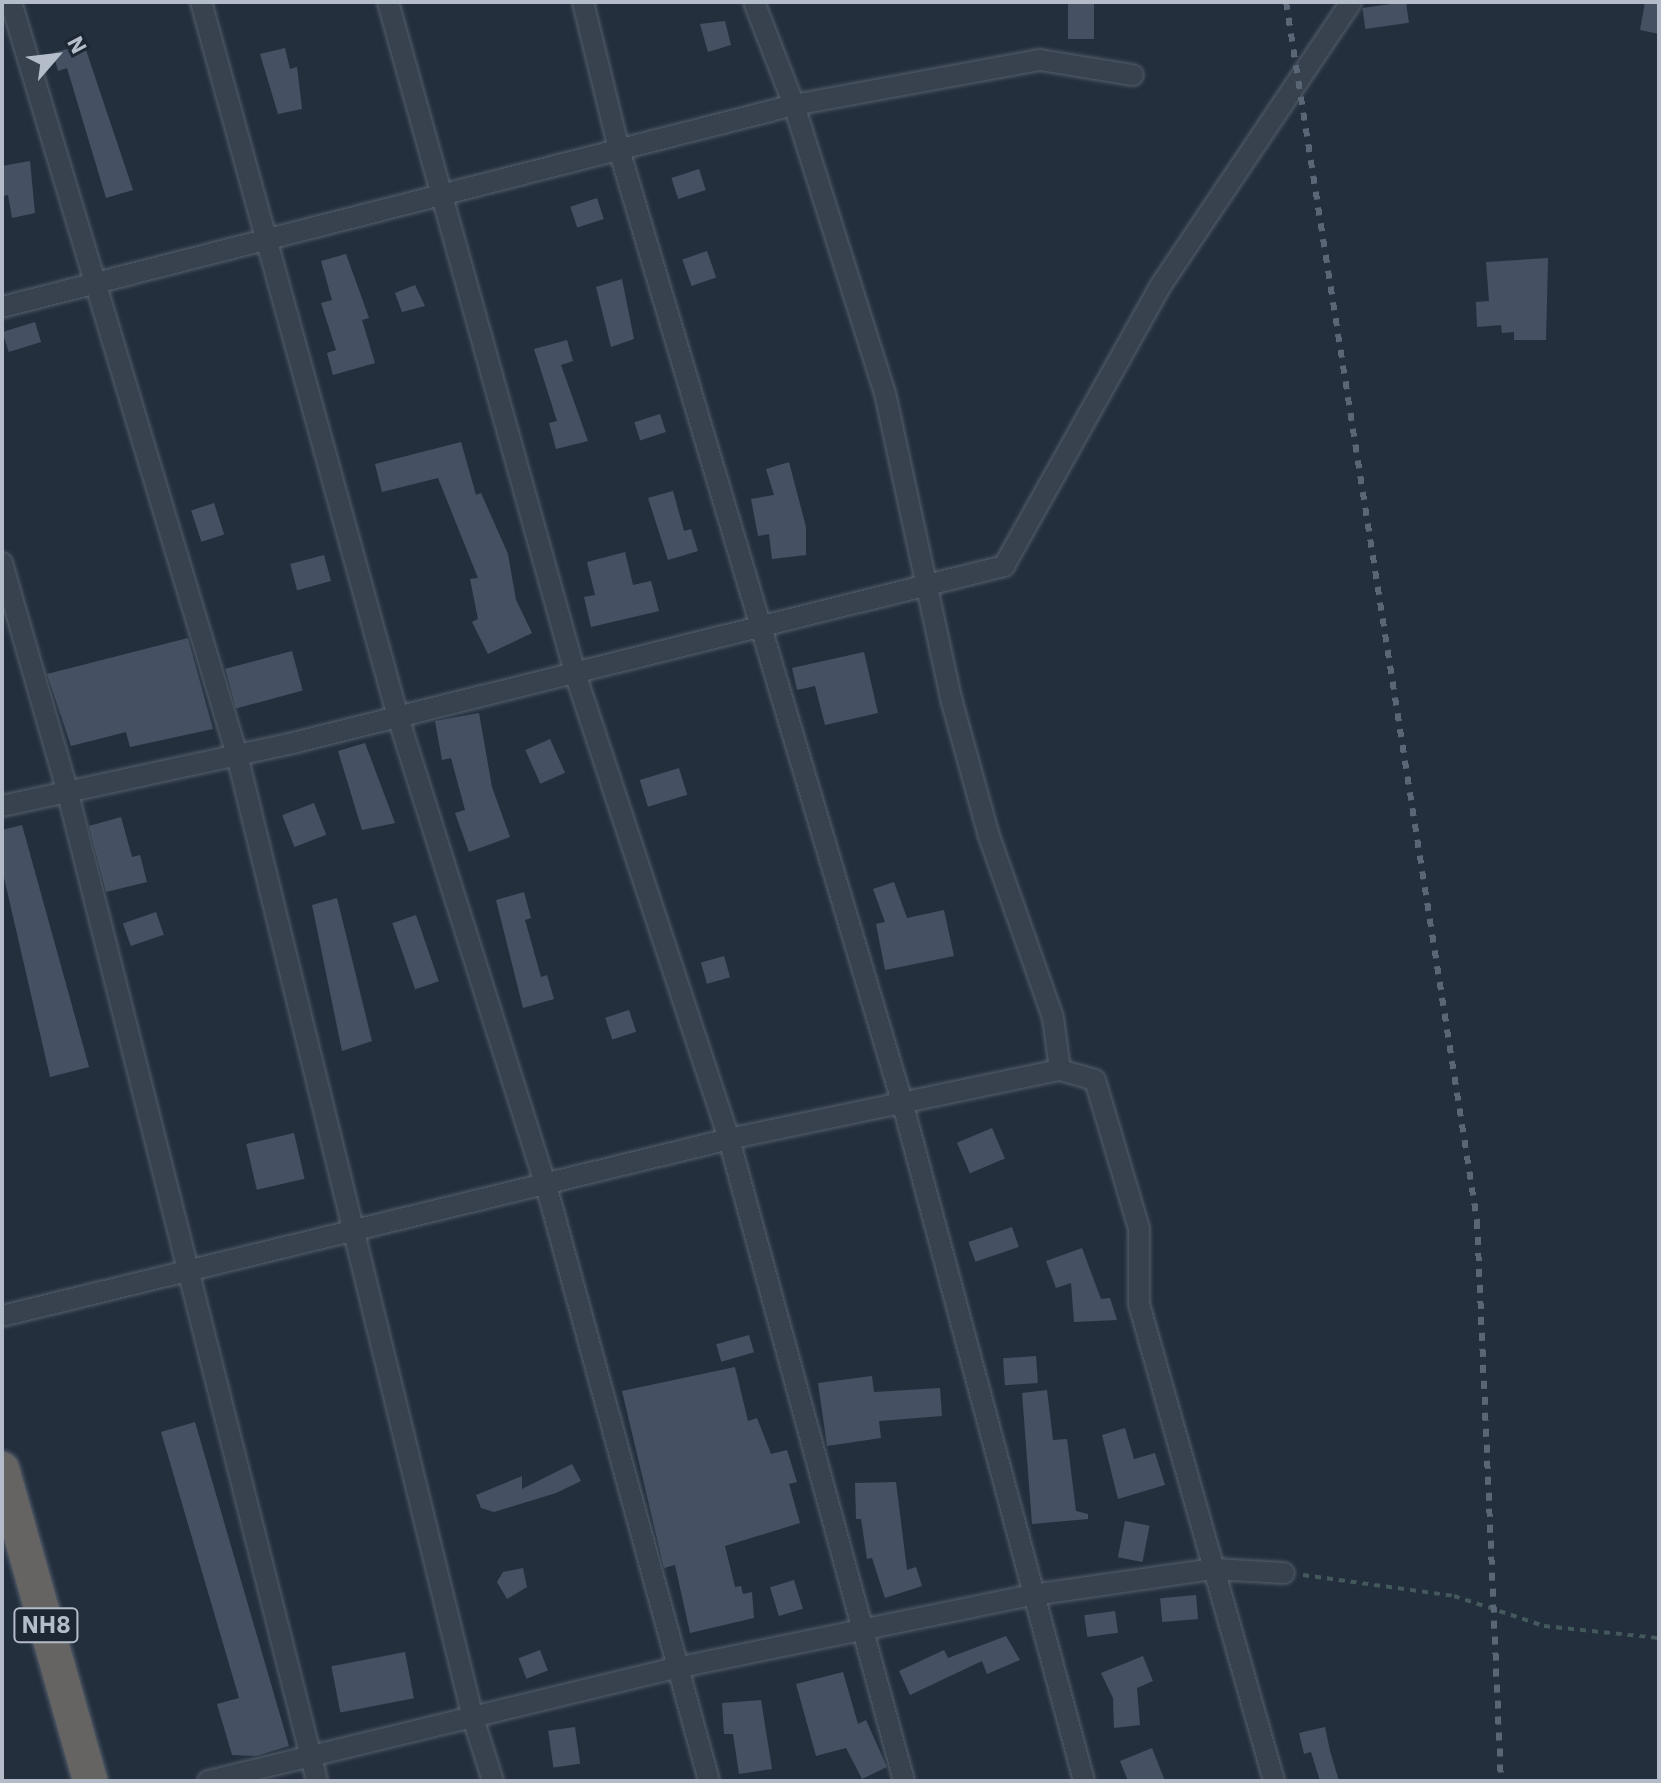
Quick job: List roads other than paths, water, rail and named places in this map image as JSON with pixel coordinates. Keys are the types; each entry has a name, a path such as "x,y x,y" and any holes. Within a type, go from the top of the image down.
{"highway":[{"name":"NH8","path":"2,1469 81,1779"}],"street":[{"path":"11,2 92,284 237,755 357,1233 473,1718 493,1781"},
{"path":"201,2 398,717 546,1185 709,1781"},
{"path":"388,2 418,97 439,194 575,673 729,1139 904,1781"},
{"path":"583,2 618,146 903,1105 1084,1781"},
{"path":"754,2 794,105 885,393 952,702 989,836 1053,1018 1060,1070"},
{"path":"2,806 398,717 1004,566 1161,285 1351,2"},
{"path":"2,307 618,146 794,105 1040,60 1133,75"},
{"path":"2,563 67,790 317,1781"},
{"path":"2,1316 357,1233 729,1139 1060,1070 1095,1080 1139,1229 1139,1304 1274,1781"},
{"path":"208,1781 311,1760 676,1668 1033,1595 1214,1569 1284,1573"}],"railway":[{"path":"1286,2 1477,1221 1501,1781"}]}
